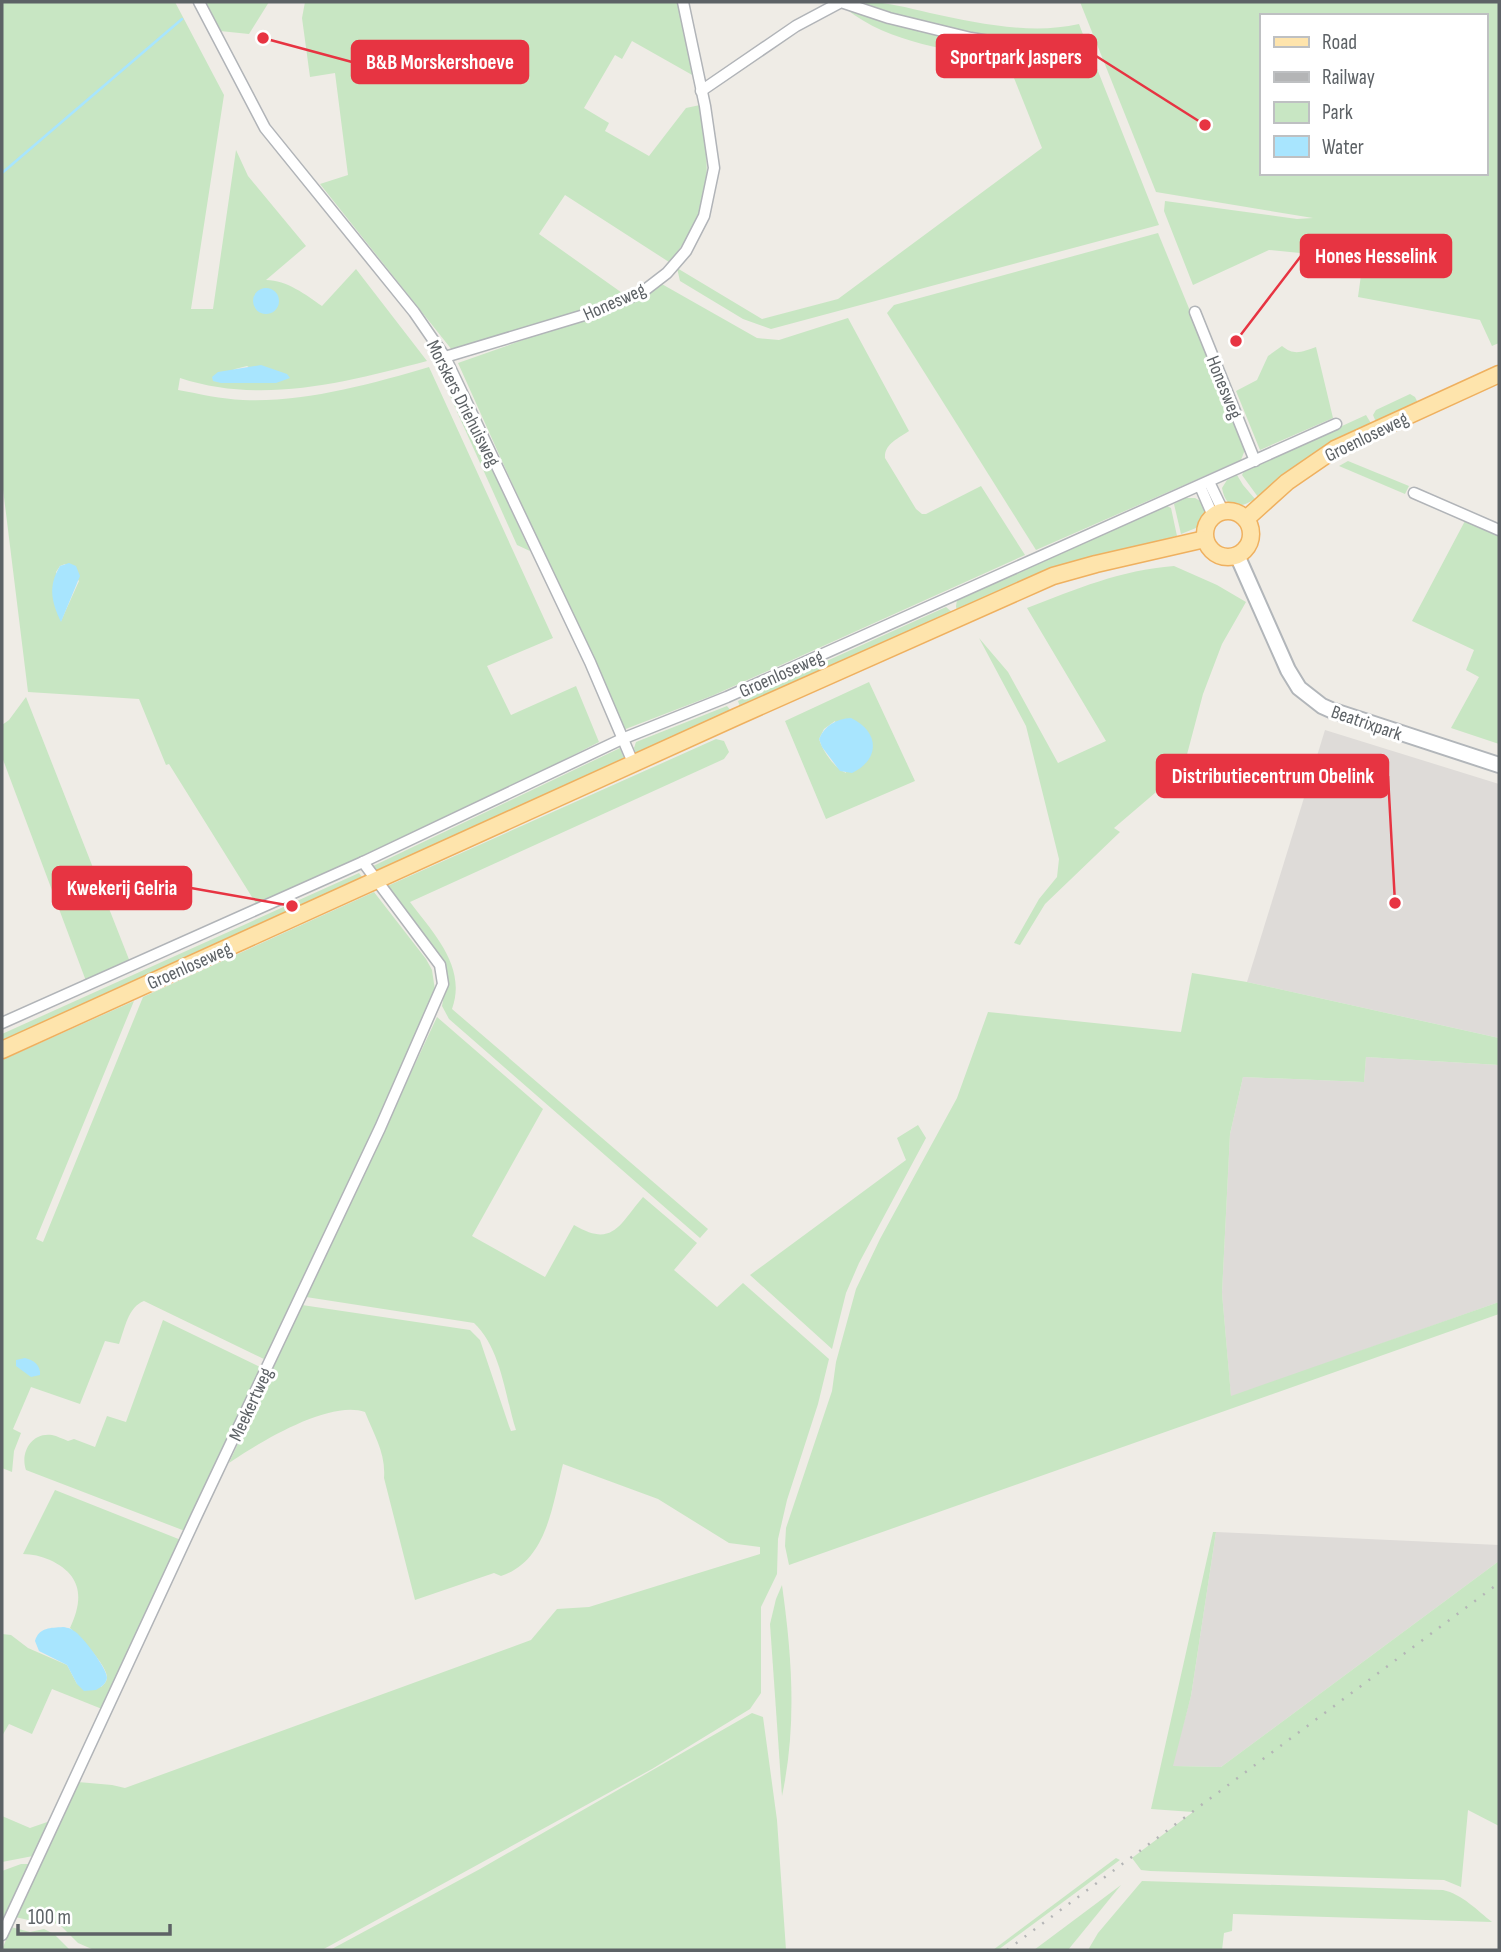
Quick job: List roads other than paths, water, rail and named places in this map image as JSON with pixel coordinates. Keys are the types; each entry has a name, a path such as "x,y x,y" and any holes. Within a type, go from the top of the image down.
{"main road":[{"name":"Groenloseweg","path":"1246,519 1287,482 1335,449 1499,374"},
{"path":"1233,511 1246,519 1251,530 1250,542 1237,555 1226,557 1215,554 1205,539 1206,526 1218,513 1233,511"},
{"name":"Groenloseweg","path":"2,1050 748,711 1053,576 1205,539"}],"street":[{"name":"Morskers Driehuisweg","path":"199,2 265,128 414,312 445,357 590,662 634,765"},
{"name":"Honesweg","path":"445,357 616,304 641,293 676,264 695,236 704,216 714,168 683,2"},
{"path":"701,91 796,26 841,2 889,18 1007,44 1090,41"},
{"name":"Honesweg","path":"1195,312 1255,461"},
{"name":"Groenloseweg","path":"2,1023 363,862 622,739 740,692 1336,424"},
{"path":"1204,484 1218,513"},
{"path":"1414,493 1499,530"},
{"name":"Beatrixpark","path":"1237,555 1288,670 1299,688 1311,698 1331,710 1499,765"},
{"path":"363,862 377,881"},
{"name":"Meekertweg","path":"2,1935 380,1128 443,984 440,965 377,881"}],"water":[{"path":"266,288 275,292 279,301 275,310 266,314 257,310 253,301 257,292"},
{"path":"261,365 287,374 290,378 276,383 213,381 212,377 218,372"},
{"path":"69,563 76,566 80,576 61,622 53,600 52,587 60,566"},
{"path":"851,718 867,730 873,745 868,760 852,773 840,771 819,739 824,730 832,724"},
{"path":"25,1358 36,1364 40,1375 31,1377 16,1366 16,1360"},
{"path":"63,1627 78,1634 103,1668 107,1678 96,1690 84,1691 67,1665 39,1651 35,1641 39,1633 46,1629"}],"waterway":[{"path":"2,173 182,19"}],"railway":[{"path":"1007,1950 1499,1583"}],"place":[{"name":"B&B Morskershoeve","path":"263,38"},
{"name":"Sportpark Jaspers","path":"1205,125"},
{"name":"Hones Hesselink","path":"1236,341"},
{"name":"Distributiecentrum Obelink","path":"1395,903"},
{"name":"Kwekerij Gelria","path":"292,906"}]}
